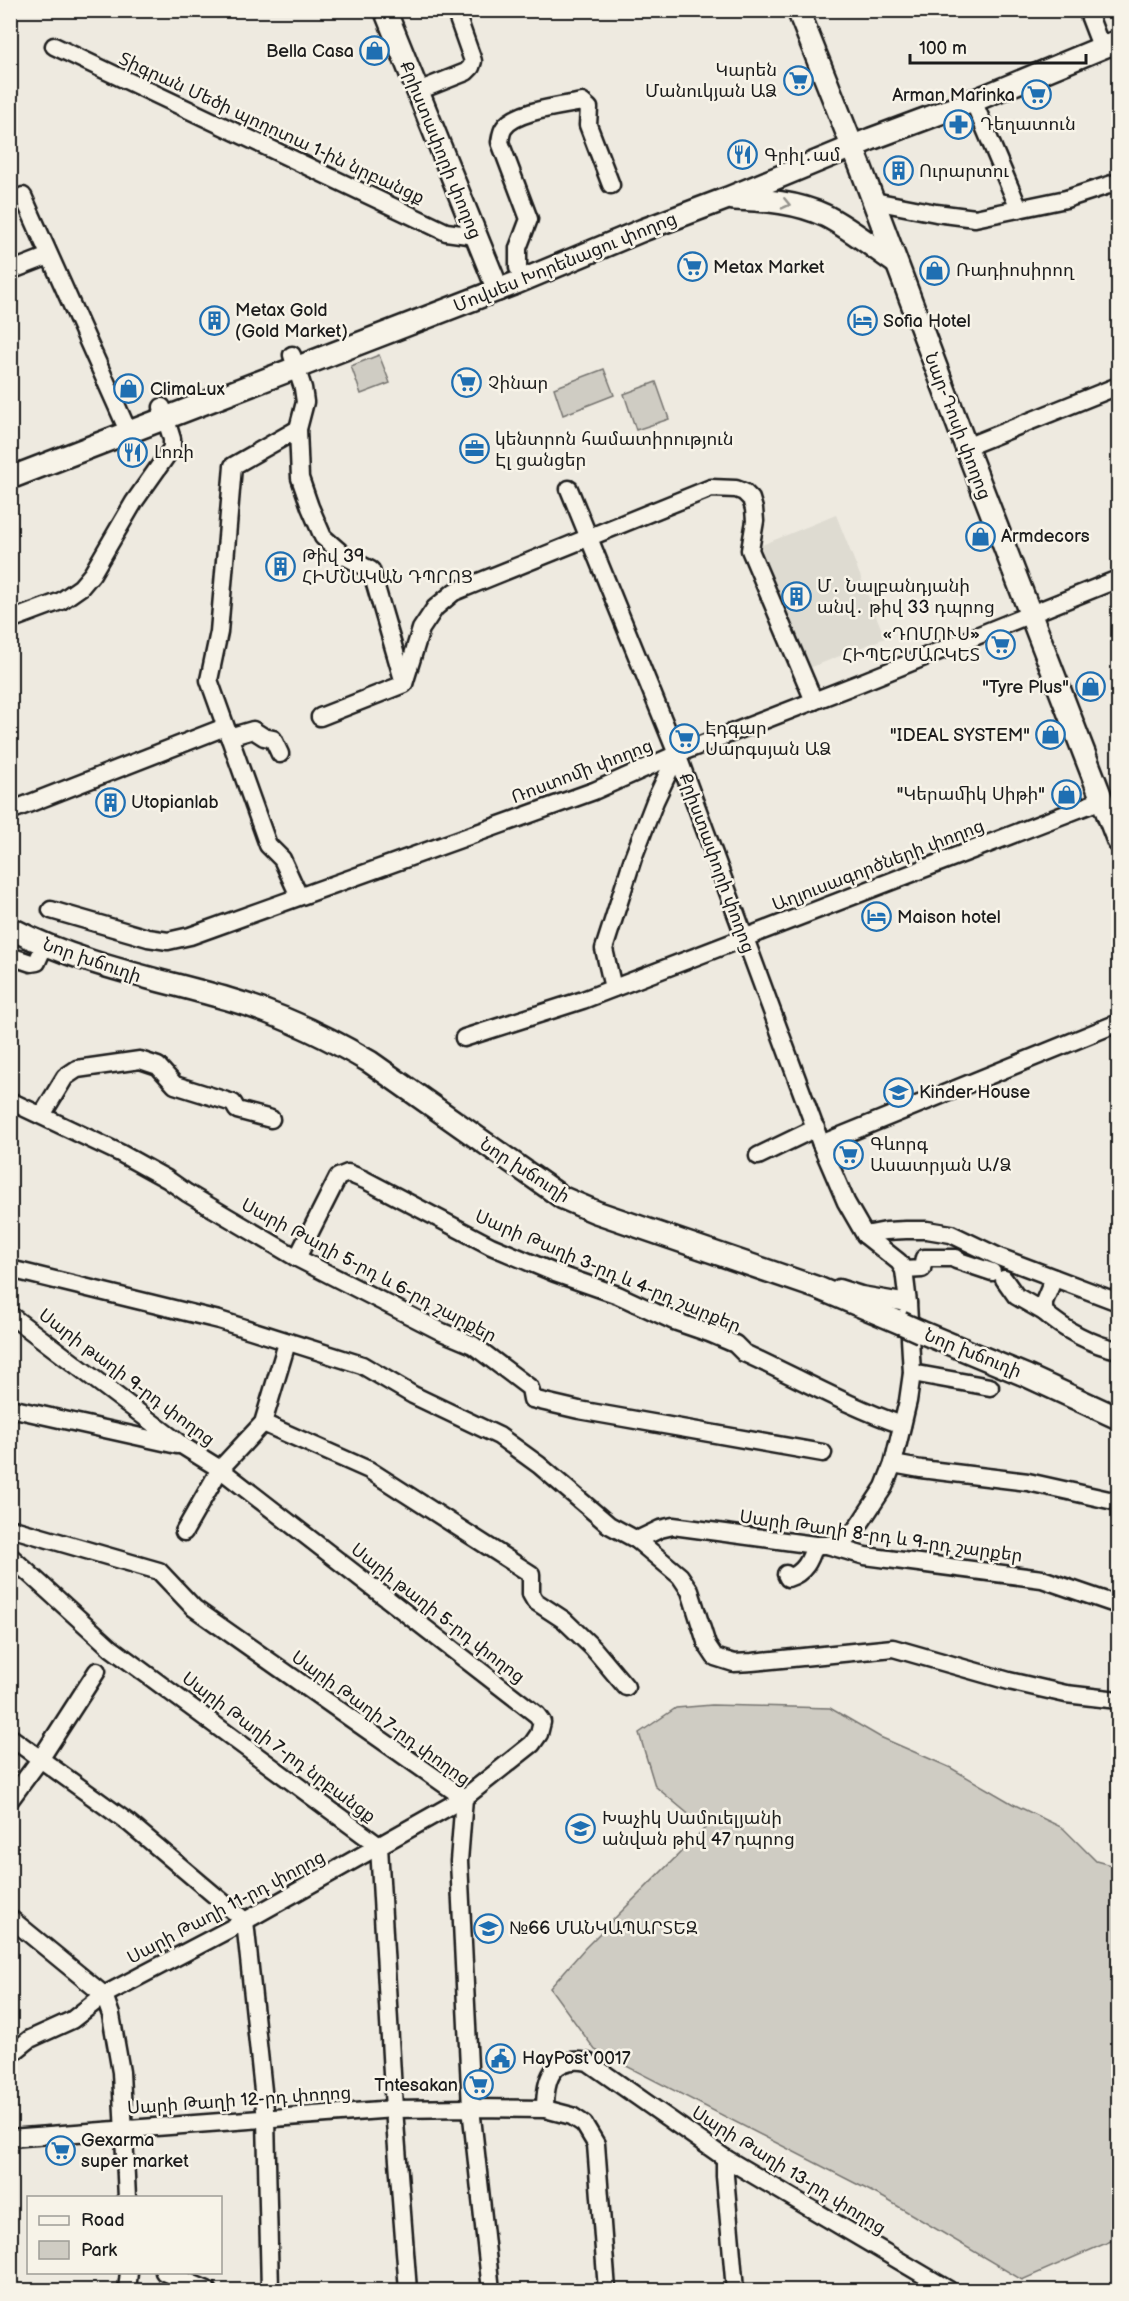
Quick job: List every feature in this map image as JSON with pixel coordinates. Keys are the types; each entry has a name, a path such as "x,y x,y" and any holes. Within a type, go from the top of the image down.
{"main road":[{"name":"Քրիստափորի փողոց","path":"385,10 495,284"},
{"name":"Նար-Դոսի փողոց","path":"798,10 874,201 966,447 1119,841"},
{"name":"Մովսես Խորենացու փողոց","path":"495,284 518,268 850,143 972,100 1110,43"},
{"name":"Մովսես Խորենացու փողոց","path":"10,478 295,361 728,198 850,143"},
{"path":"728,198 773,201 812,210 855,233 897,263"},
{"name":"Մովսես Խորենացու փողոց","path":"10,466 124,422 164,413"},
{"name":"Նոր խճուղի","path":"10,928 100,965 229,999 285,1020 344,1047 370,1062 563,1198 596,1212 818,1288 1027,1376 1119,1418"}],"street":[{"path":"418,92 466,72 471,67 473,61 455,10"},
{"path":"1087,10 1110,43"},
{"name":"Տիգրան Մեծի պողոտա 1-ին նրբանցք","path":"54,46 446,232 475,236"},
{"path":"972,100 1019,209"},
{"path":"518,268 518,248 529,219 500,142 503,129 510,122 519,116 582,102 589,108 588,125 611,184"},
{"path":"874,201 975,218 1066,199 1119,182"},
{"path":"23,196 124,422"},
{"path":"10,271 49,256"},
{"path":"295,361 305,402 298,429 300,478 323,537 346,557 371,570 405,684"},
{"path":"966,447 1119,386"},
{"path":"10,620 61,601 81,587 92,574 134,502 172,448 164,413"},
{"path":"298,429 233,466 219,632 209,680 268,845 282,859 299,896"},
{"path":"405,684 422,629 435,608 454,592 711,488 736,489 744,492 751,499 755,521 750,550 814,701"},
{"name":"Քրիստափորի փողոց","path":"569,489 677,754 818,1136 846,1202 865,1234 899,1262 904,1270"},
{"name":"Ռոստոմի փողոց","path":"51,910 148,938 168,940 190,936 594,791 677,754 1119,579"},
{"path":"320,717 405,684"},
{"path":"10,811 227,732 253,730 264,737 273,739 280,754"},
{"path":"613,988 604,949 633,858 655,801 677,754"},
{"name":"Աղյուսագործների փողոց","path":"464,1038 548,1013 1102,800"},
{"path":"10,956 32,963 38,962 45,944"},
{"path":"758,1156 818,1136 1119,1023"},
{"path":"42,1115 65,1077 78,1069 140,1060 158,1066 175,1085 233,1103 237,1110 271,1119"},
{"name":"Սարի Թաղի 5-րդ և 6-րդ շարքեր","path":"10,1101 120,1153 297,1258 442,1332 473,1345 530,1389 532,1399 579,1410 823,1453"},
{"name":"Սարի Թաղի 3-րդ և 4-րդ շարքեր","path":"297,1258 338,1177 348,1173 491,1246 555,1273 618,1294 674,1321 735,1344 744,1353 818,1387 841,1401 902,1425"},
{"path":"865,1234 906,1230 927,1230 951,1234 999,1257 1119,1302"},
{"path":"786,1574 788,1578 799,1574 821,1545 844,1541 857,1528 874,1505 893,1464 908,1401 912,1373 904,1270 922,1269 924,1258 956,1258 956,1260 998,1276 1016,1296 1079,1335 1107,1348 1119,1350"},
{"path":"10,1269 219,1320 362,1365 413,1395 499,1436 539,1465 609,1525 637,1540 680,1576 686,1583 696,1608 707,1645 718,1659 734,1663 752,1662 893,1648 1009,1681 1066,1694 1119,1700"},
{"path":"1044,1312 1044,1302 1054,1278"},
{"path":"818,1288 839,1288 861,1295 908,1303"},
{"name":"Սարի թաղի 9-րդ փողոց","path":"10,1315 183,1446 220,1469"},
{"path":"184,1532 220,1469 264,1423 287,1343"},
{"path":"912,1373 990,1387"},
{"path":"10,1408 183,1446"},
{"path":"264,1423 369,1470 531,1574 531,1594 535,1601 564,1620 593,1648 626,1687"},
{"path":"893,1464 1028,1482 1119,1502"},
{"name":"Սարի թաղի 5-րդ փողոց","path":"220,1469 537,1715 542,1722 539,1734 532,1744 464,1798"},
{"name":"Սարի Թաղի 8-րդ և 9-րդ շարքեր","path":"637,1540 660,1529 673,1526 821,1545 865,1556 1042,1579 1119,1605"},
{"name":"Սարի Թաղի 7-րդ փողոց","path":"10,1528 159,1571 194,1608 464,1798 459,1861 471,2108 491,2290"},
{"name":"Սարի Թաղի 7-րդ նրբանցք","path":"10,1556 111,1648 379,1846 394,2109 408,2290"},
{"path":"10,1800 41,1758 97,1671"},
{"path":"10,1737 129,1822 246,1921 266,2119 270,2290"},
{"name":"Սարի Թաղի 11-րդ փողոց","path":"10,2055 28,2040 74,2019 104,1995 246,1921 464,1798"},
{"path":"10,1918 104,1995 111,2014 121,2072 127,2196"},
{"name":"Սարի Թաղի 13-րդ փողոց","path":"545,2109 546,2083 554,2070 569,2062 588,2062 725,2158 949,2290"},
{"name":"Սարի Թաղի 12-րդ փողոց","path":"10,2138 394,2109 545,2109 575,2117 584,2124 594,2140 606,2290"},
{"path":"725,2158 735,2290"},
{"path":"127,2290 129,2274"},
{"path":"169,2274 207,2290"}],"shaded area":[{"path":"836,515 885,638 807,669 757,547"}],"green space":[{"path":"379,355 390,383 361,394 351,366"},
{"path":"604,369 614,395 563,415 554,388"},
{"path":"656,382 669,419 636,430 624,394"},
{"path":"712,1705 830,1708 880,1737 951,1768 1013,1804 1063,1828 1096,1861 1118,1867 1118,2238 1022,2280 884,2198 595,2050 550,1988 585,1948 705,1828 655,1786 639,1733 676,1708"}],"place":[{"name":"Bella Casa","path":"375,51"},
{"name":"Կարեն Մանուկյան ԱՁ","path":"798,80"},
{"name":"Arman Marinka","path":"1036,95"},
{"name":"Դեղատուն","path":"959,124"},
{"name":"Գրիլ․ամ","path":"743,155"},
{"name":"Ուրարտու","path":"898,171"},
{"name":"Metax Market","path":"692,267"},
{"name":"Ռադիոսիրող","path":"935,270"},
{"name":"Metax Gold (Gold Market)","path":"214,320"},
{"name":"Sofia Hotel","path":"862,321"},
{"name":"Չինար","path":"467,383"},
{"name":"ClimaLux","path":"129,389"},
{"name":"կենտրոն համատիրություն Էլ ցանցեր","path":"474,449"},
{"name":"Լոռի","path":"133,452"},
{"name":"Armdecors","path":"980,536"},
{"name":"Թիվ 39 ՀԻՄՆԱԿԱՆ ԴՊՐՈՑ","path":"281,566"},
{"name":"Մ․ Նալբանդյանի անվ․ թիվ 33 դպրոց","path":"796,596"},
{"name":"«ԴՈՄՈՒՍ» ՀԻՊԵՐՄԱՐԿԵՏ","path":"1001,644"},
{"name":"\"Tyre Plus\"","path":"1090,687"},
{"name":"\"IDEAL SYSTEM\"","path":"1051,735"},
{"name":"Էդգար Սարգսյան ԱՁ","path":"684,738"},
{"name":"\"Կերամիկ Սիթի\"","path":"1066,794"},
{"name":"Utopianlab","path":"110,802"},
{"name":"Maison hotel","path":"876,917"},
{"name":"Kinder House","path":"898,1092"},
{"name":"Գևորգ Ասատրյան Ա/Ձ","path":"849,1154"},
{"name":"Խաչիկ Սամուելյանի անվան թիվ 47 դպրոց","path":"581,1828"},
{"name":"№66 ՄԱՆԿԱՊԱՐՏԵԶ","path":"488,1928"},
{"name":"HayPost 0017","path":"501,2058"},
{"name":"Tntesakan","path":"479,2085"},
{"name":"Gexarma super market","path":"60,2150"}]}
